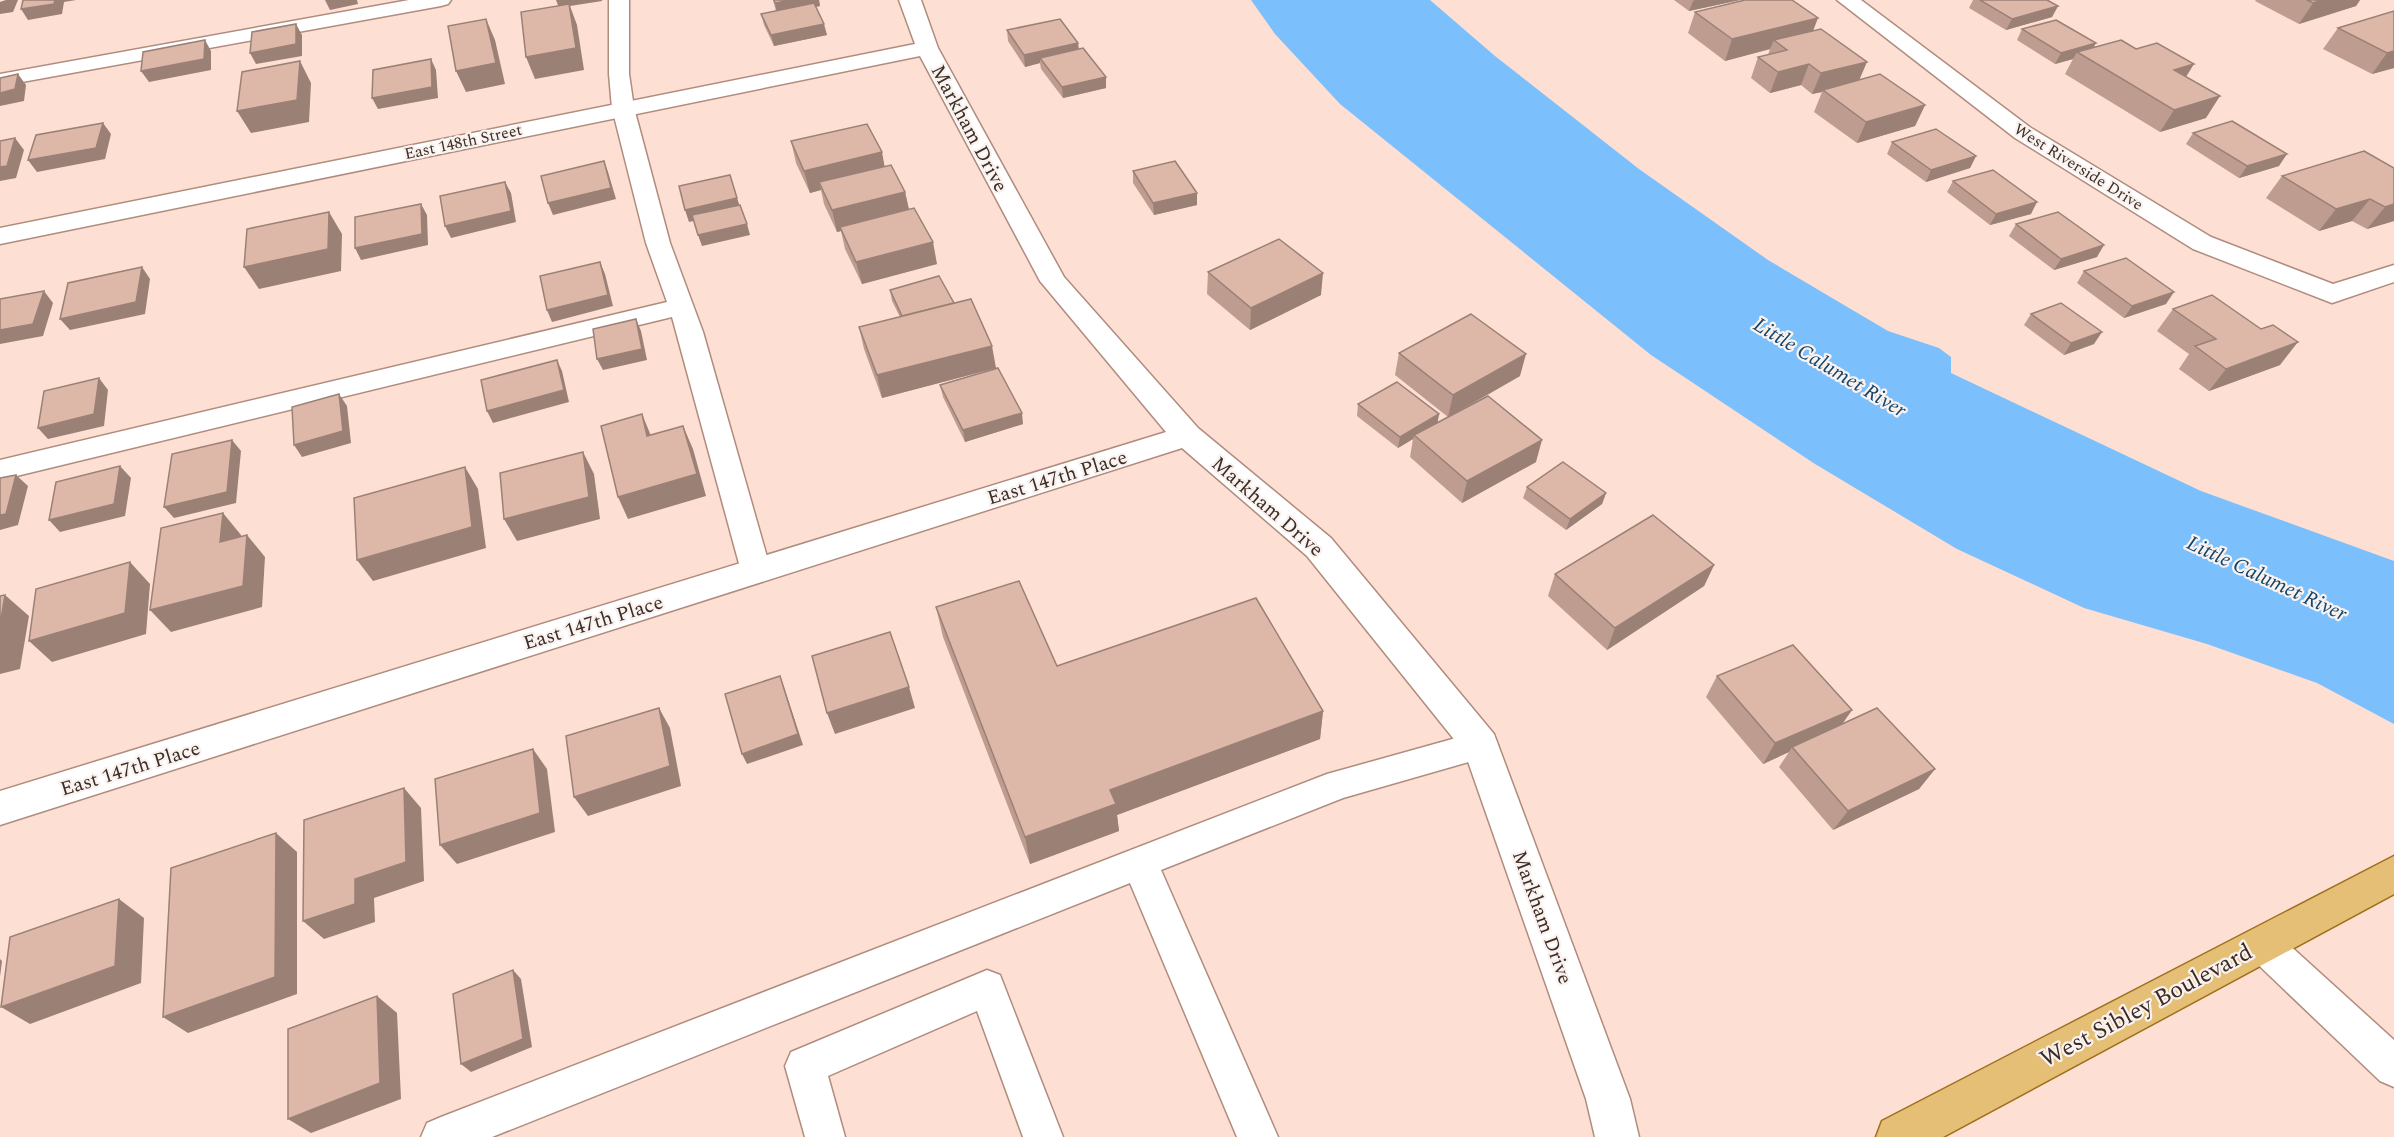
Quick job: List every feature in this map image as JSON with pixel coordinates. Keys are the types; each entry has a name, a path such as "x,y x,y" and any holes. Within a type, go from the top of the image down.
{"main road":[{"name":"West Sibley Boulevard","path":"1898,1137 2394,874"}],"street":[{"name":"Markham Drive","path":"910,0 927,48 1053,281 1187,436 1319,547 1481,745 1608,1099 1617,1137"},
{"name":"West Riverside Drive","path":"1848,0 2023,133 2202,243 2332,294 2394,273"},
{"name":"East 148th Street","path":"0,236 927,48"},
{"name":"East 147th Place","path":"0,808 1187,436"}],"lane":[{"path":"0,80 441,0"},
{"path":"619,0 619,74 623,108 658,243 681,307 756,571"},
{"path":"0,470 681,307"},
{"path":"441,1137 1340,784 1481,745"},
{"path":"1139,862 1258,1137"},
{"path":"2262,944 2394,1066"},
{"path":"825,1137 805,1066 987,988 1043,1137"}],"water":[{"name":"Little Calumet River","path":"1251,0 1430,0 1495,56 1639,169 1768,260 1888,331 1939,348 1951,357 1951,373 2201,491 2394,561 2394,724 2317,683 2207,644 2084,608 1957,549 1815,464 1651,355 1340,104 1275,34"}],"building":[{"path":"23,0 55,0 54,4 21,9"},
{"path":"774,0 792,0 775,3"},
{"path":"1745,0 1792,0 1818,18 1732,39 1695,12"},
{"path":"1980,0 2047,0 2058,6 2012,19"},
{"path":"814,3 824,24 771,35 761,14"},
{"path":"569,4 576,48 526,57 521,12"},
{"path":"2394,11 2394,51 2387,53 2338,28"},
{"path":"486,19 496,63 456,71 448,26"},
{"path":"1060,19 1078,43 1024,55 1007,30"},
{"path":"2056,20 2096,43 2061,53 2022,29"},
{"path":"296,24 296,44 250,53 252,32"},
{"path":"1821,29 1867,62 1821,73 1809,64 1778,72 1758,57 1787,50 1774,40"},
{"path":"205,40 204,59 141,71 143,52"},
{"path":"2121,40 2136,49 2157,43 2194,64 2174,70 2220,96 2174,110 2077,52"},
{"path":"1083,48 1106,77 1062,87 1040,58"},
{"path":"431,59 432,87 372,98 373,70"},
{"path":"300,61 297,100 237,111 242,72"},
{"path":"18,74 15,89 0,93 0,78"},
{"path":"1880,74 1925,105 1866,122 1823,90"},
{"path":"2232,121 2287,154 2247,166 2193,133"},
{"path":"103,123 96,148 28,160 36,135"},
{"path":"867,124 882,152 804,171 791,141"},
{"path":"1936,129 1976,156 1931,170 1892,142"},
{"path":"15,138 7,166 0,167 0,141"},
{"path":"2364,151 2394,168 2394,204 2385,207 2370,199 2336,209 2282,176"},
{"path":"604,161 611,188 548,203 541,176"},
{"path":"1175,161 1197,193 1153,203 1133,171"},
{"path":"891,165 905,192 832,210 819,182"},
{"path":"1993,170 2037,202 1996,214 1953,181"},
{"path":"730,175 737,198 685,210 679,186"},
{"path":"505,182 511,211 445,226 440,196"},
{"path":"421,204 422,234 355,248 355,217"},
{"path":"740,205 747,224 698,235 692,215"},
{"path":"914,208 933,242 856,262 840,227"},
{"path":"329,212 328,249 244,267 247,229"},
{"path":"2058,212 2104,245 2061,259 2016,224"},
{"path":"1279,239 1323,273 1251,308 1208,272"},
{"path":"2126,258 2174,292 2132,306 2084,271"},
{"path":"600,262 608,295 547,310 540,276"},
{"path":"142,267 136,302 60,319 68,283"},
{"path":"939,276 954,303 902,316 890,290"},
{"path":"44,291 33,324 0,330 0,299"},
{"path":"2212,295 2261,329 2273,325 2298,342 2226,369 2195,346 2216,339 2173,309"},
{"path":"971,299 992,346 877,375 859,327"},
{"path":"2061,303 2102,332 2071,343 2031,314"},
{"path":"1471,314 1526,354 1453,395 1399,353"},
{"path":"636,319 642,349 597,359 593,329"},
{"path":"557,360 564,390 487,411 481,380"},
{"path":"998,368 1022,413 963,430 940,385"},
{"path":"99,378 94,414 38,428 44,391"},
{"path":"1397,382 1439,414 1400,437 1358,404"},
{"path":"339,394 343,431 294,445 292,407"},
{"path":"1488,396 1542,440 1467,481 1414,435"},
{"path":"642,414 647,436 683,426 697,474 618,497 601,426"},
{"path":"232,440 227,492 164,507 172,454"},
{"path":"583,452 589,497 504,519 500,473"},
{"path":"1563,462 1606,493 1570,519 1527,487"},
{"path":"120,466 114,504 49,520 56,482"},
{"path":"465,467 472,527 357,560 354,498"},
{"path":"16,475 6,514 0,515 0,478"},
{"path":"223,513 220,542 247,535 243,586 150,610 161,528"},
{"path":"1653,515 1714,565 1615,628 1555,574"},
{"path":"130,562 125,613 29,641 36,589"},
{"path":"1019,581 1057,666 1256,598 1323,711 1110,790 1116,804 1025,837 936,607"},
{"path":"5,595 0,625 0,596"},
{"path":"890,632 909,687 827,713 812,656"},
{"path":"1793,645 1852,710 1775,743 1717,676"},
{"path":"780,676 798,734 742,754 725,694"},
{"path":"659,708 670,766 574,797 566,736"},
{"path":"1877,708 1935,769 1848,811 1792,747"},
{"path":"533,749 540,813 440,845 435,779"},
{"path":"404,788 406,862 355,879 355,904 303,921 304,820"},
{"path":"276,833 275,977 163,1017 171,868"},
{"path":"119,899 115,966 1,1007 10,937"},
{"path":"513,970 523,1039 461,1064 453,994"},
{"path":"377,996 380,1083 288,1119 288,1029"}]}
